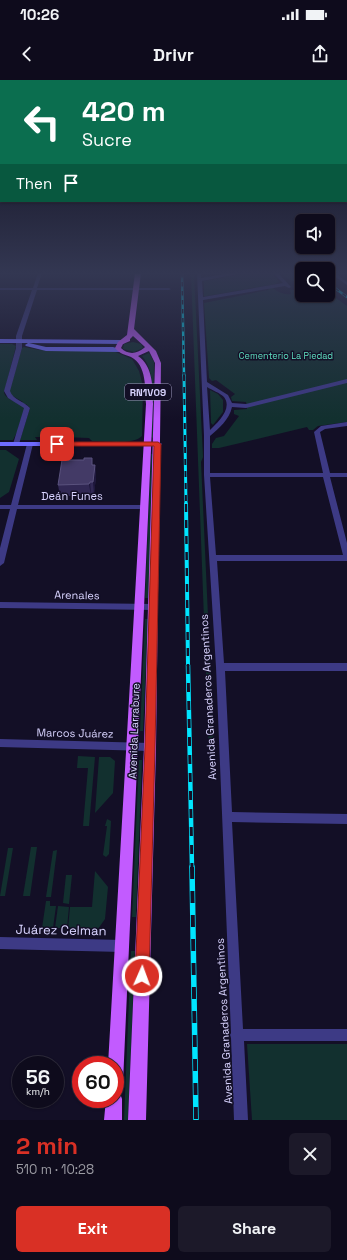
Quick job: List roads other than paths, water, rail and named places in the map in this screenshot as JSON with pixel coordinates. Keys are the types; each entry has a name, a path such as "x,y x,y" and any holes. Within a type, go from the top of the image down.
{"main road":[{"path":"125,352 119,346 129,336 132,322"},
{"name":"RN1V09","path":"131,329 134,335 145,343"},
{"path":"0,341 19,341 123,342 130,340 145,343 147,349 143,352 125,352 113,349 40,348 19,341"},
{"name":"Avenida Larrabure","path":"116,1056 144,507 152,444 158,363 157,356 145,343"},
{"name":"Avenida Larrabure","path":"125,352 142,362 148,378 152,444 154,607 137,1120"},
{"path":"0,444 152,444"},
{"path":"113,1120 114,1108"}],"street":[{"path":"16,444 27,408 25,405 9,396 7,391 19,348 19,336 24,322"},
{"name":"Avenida Granaderos Argentinos","path":"201,322 207,436 207,475 220,666 241,1120"},
{"path":"229,406 246,406 347,381"},
{"path":"204,382 226,396 229,406 227,416 207,436"},
{"path":"212,558 347,557 317,432 323,427 347,424"},
{"path":"0,563 30,444"},
{"path":"207,475 347,475"},
{"name":"Deán Funes","path":"0,507 144,507"},
{"name":"Arenales","path":"0,605 154,607"},
{"path":"220,666 347,667"},
{"name":"Marcos Juárez","path":"0,743 150,747"},
{"path":"226,818 347,819"},
{"name":"Juárez Celman","path":"0,943 122,946"},
{"path":"236,1036 347,1035"}],"railway":[{"path":"183,322 184,376"},
{"path":"184,375 186,505"},
{"path":"186,504 188,666"},
{"path":"188,665 192,868"},
{"path":"192,867 196,1120"}],"park label":[{"name":"Cementerio La Piedad","path":"286,356"}]}
